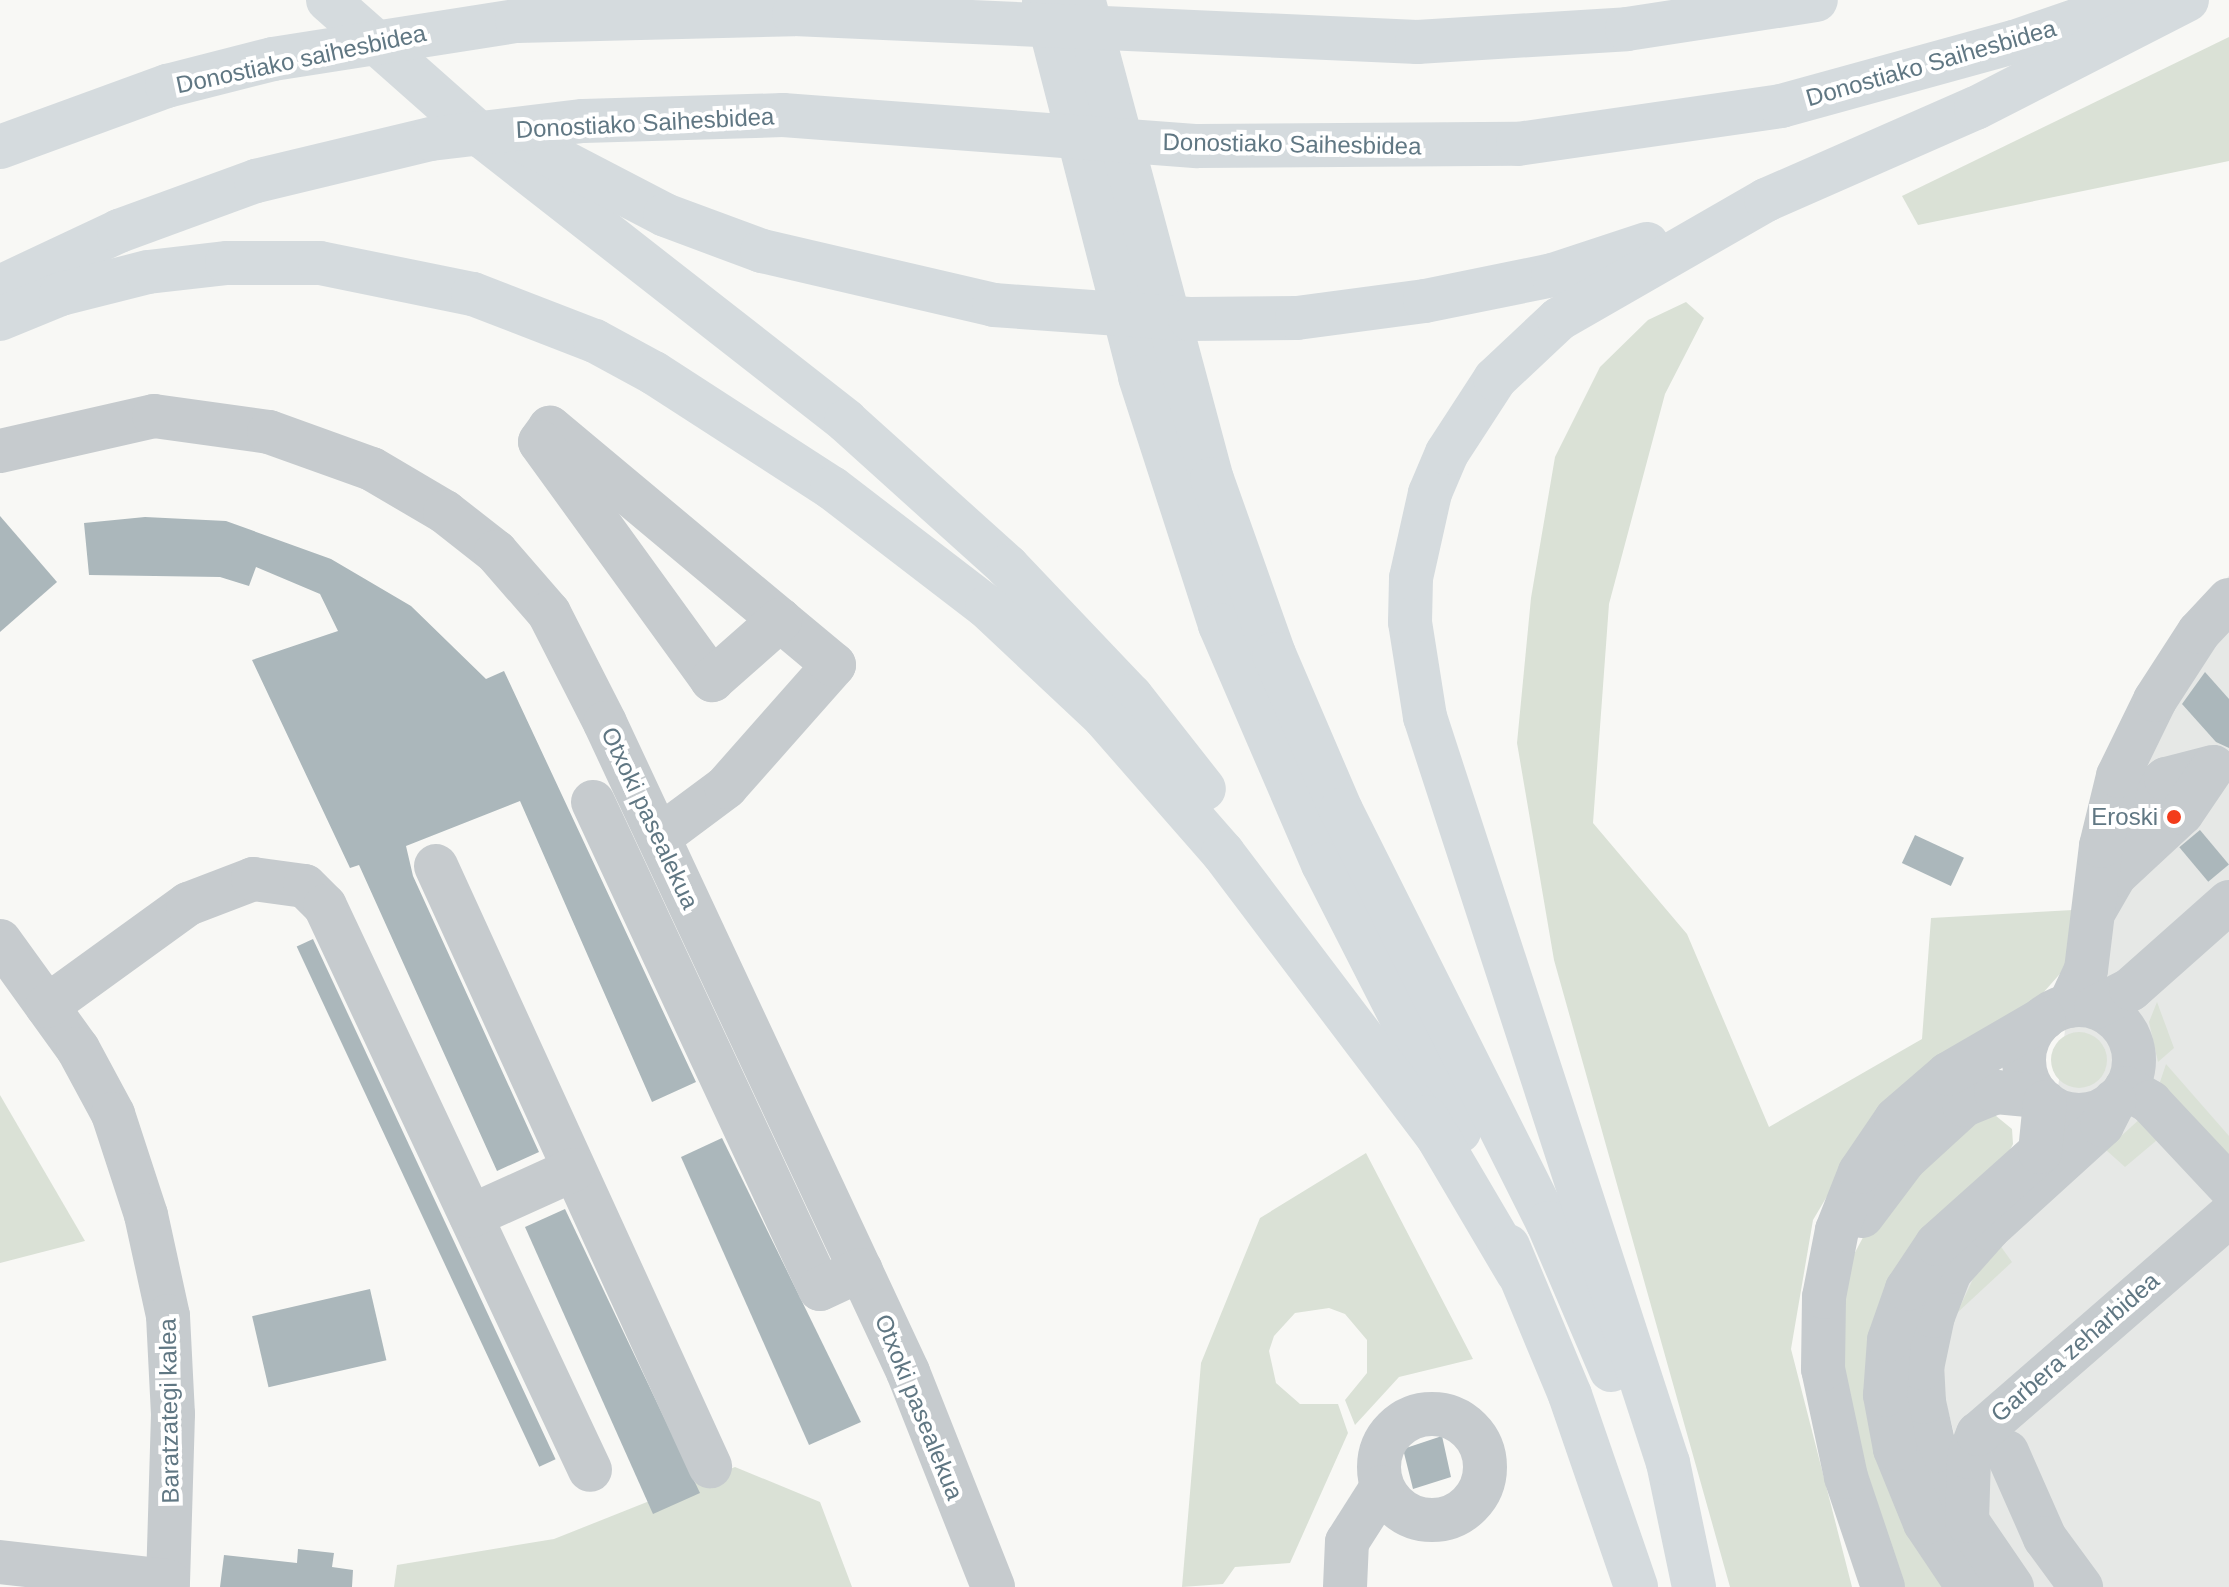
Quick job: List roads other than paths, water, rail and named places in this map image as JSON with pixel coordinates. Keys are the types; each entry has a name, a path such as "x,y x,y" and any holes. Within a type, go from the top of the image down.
{"highway":[{"path":"328,0 406,70 846,421 1007,566 1131,696 1260,861 1442,1143 1518,1273"},
{"path":"1043,0 1161,374 1253,710 1323,864 1478,1168 1575,1408 1636,1587"},
{"path":"1083,0 1161,374 1227,522 1310,741 1548,1223 1625,1405 1692,1587"},
{"name":"Donostiako saihesbidea","path":"0,147 167,86 273,59 517,21 794,14 1417,42 1627,29 1816,0"},
{"name":"Donostiako Saihesbidea","path":"0,287 119,231 256,181 431,139 583,121 783,115 1198,146 1518,144 1781,106 2014,42 2136,0"},
{"path":"406,70 577,171 665,215 762,251 994,305 1190,319 1297,318 1425,301 1553,275 1766,200 2003,95 2187,0"},
{"path":"1710,1587 1425,717 1413,665 1411,578 1418,535 1447,453 1495,379 1559,319 1766,200"},
{"path":"0,319 61,294 148,272 320,263 473,294 595,341 654,373 832,488 987,607 1104,717 1223,853 1442,1143"},
{"path":"1668,1463 1692,1587"}],"street":[{"name":"Otxoki pasealekua","path":"0,451 154,416 269,432 372,469 496,552 549,613 659,837 861,1270 993,1587"},
{"path":"659,837 726,787 834,665 550,428 540,442 712,680 780,620"},
{"path":"1981,1204 2024,1173 2040,1152 2042,1099 2025,1062 2027,1043 2069,1011 2086,970 2091,917 2118,776 2155,700 2214,625 2229,600"},
{"path":"2091,917 2115,875 2182,813 2221,760"},
{"path":"593,802 820,1289 861,1270"},
{"path":"436,866 710,1466"},
{"path":"47,1006 188,904 253,879 305,886 325,906 590,1470"},
{"path":"1883,1587 1829,1407 1822,1331 1831,1261 1846,1200 1896,1119 1948,1074 2069,1011 2131,989 2229,902"},
{"name":"Baratzategi kalea","path":"0,941 47,1006 113,1114 146,1215 165,1302 173,1414 168,1584"},
{"path":"2012,1587 1967,1521 1935,1451 1924,1402 1922,1368 1933,1316 1950,1272 2102,1125 2134,1065 2130,1041 2117,1020 2069,1011"},
{"path":"1831,1261 1905,1159 1975,1099 2007,1091 2042,1099 2080,1114 2120,1094 2150,1102 2229,1186"},
{"path":"1968,1587 1925,1523 1895,1449 1885,1367 1896,1313 1920,1266 2018,1161 2024,1138 2009,1106 1975,1099"},
{"path":"471,1216 573,1170"},
{"name":"Garbera zeharbidea","path":"1967,1521 1969,1457 1978,1434 2229,1216"},
{"path":"2007,1452 2045,1538 2081,1587"},
{"path":"1345,1587 1347,1542 1382,1487"},
{"path":"26,1572 168,1584"}],"place":[{"name":"Eroski","path":"2174,817"}]}
